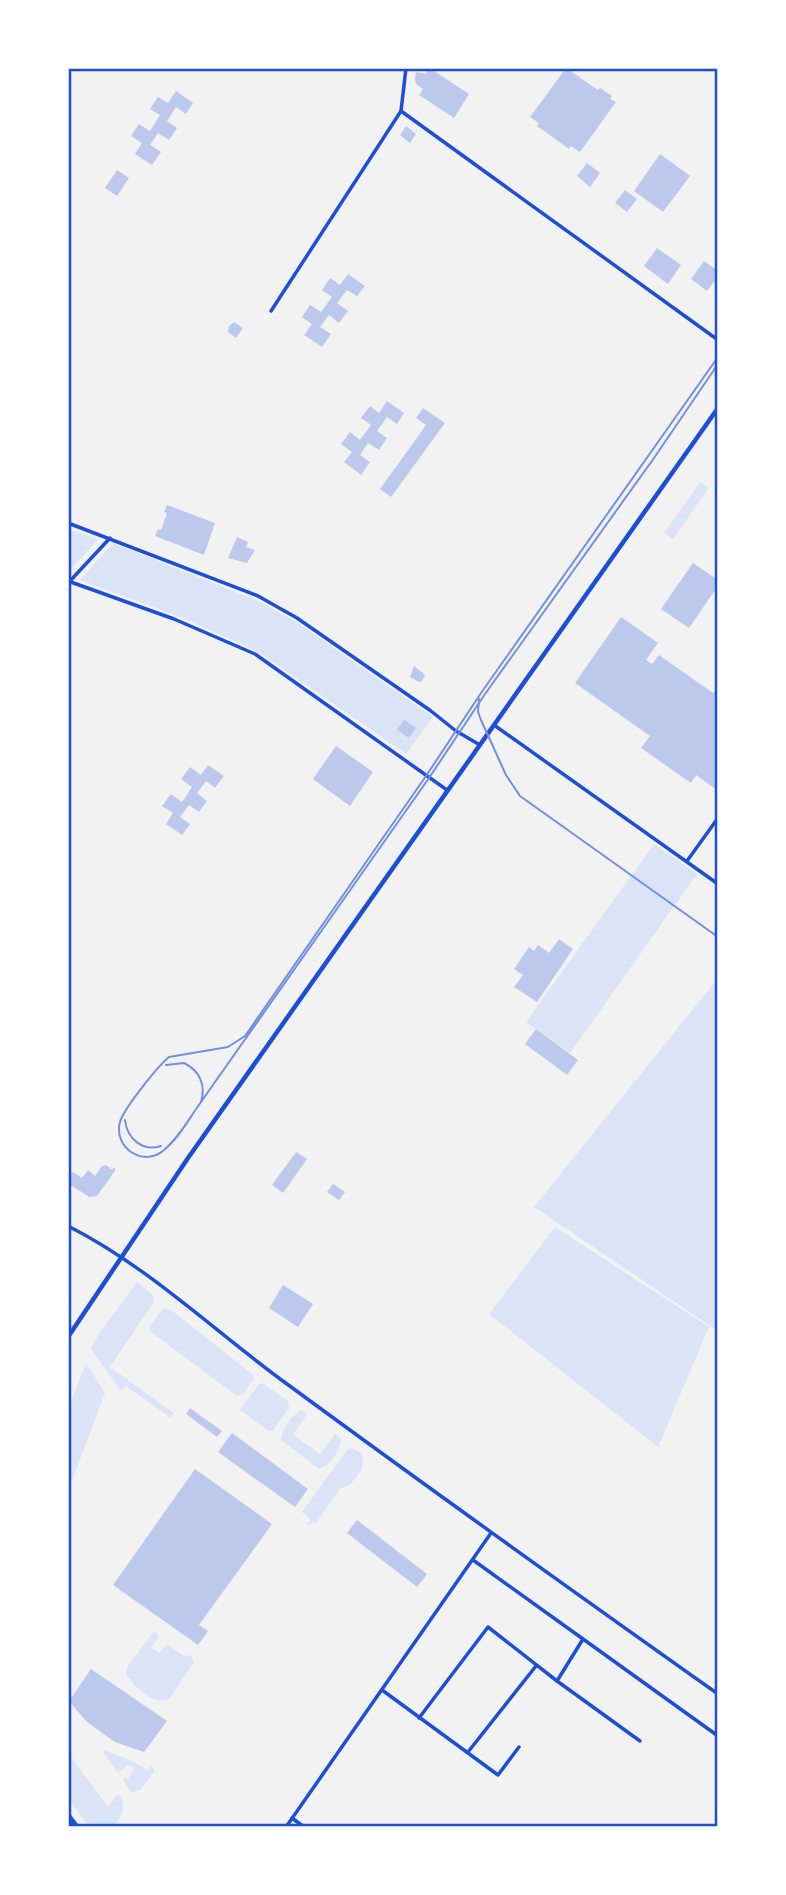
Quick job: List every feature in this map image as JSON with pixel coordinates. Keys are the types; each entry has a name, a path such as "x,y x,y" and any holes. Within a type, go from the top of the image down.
{"main road":[{"path":"68,1337 70,1330 188,1157 718,408"},
{"path":"68,1815 77,1827"}],"street":[{"path":"271,311 401,111 406,68"},
{"path":"401,111 718,340"},
{"path":"68,523 258,596 297,618 456,731 480,745"},
{"path":"110,538 69,581 174,619 255,654 447,790"},
{"path":"494,725 718,884"},
{"path":"687,861 718,818"},
{"path":"68,1226 122,1256 273,1374 718,1694"},
{"path":"286,1827 491,1533"},
{"path":"473,1560 718,1736"},
{"path":"419,1718 488,1628 640,1741"},
{"path":"557,1681 583,1639"},
{"path":"468,1753 536,1666"},
{"path":"382,1689 498,1775 520,1747"},
{"path":"292,1818 304,1827"}],"shaded area":[{"path":"700,482 709,488 673,539 664,533"},
{"path":"68,529 98,539 68,573"},
{"path":"113,543 256,600 295,621 433,717 406,754 257,651 183,618 80,580"},
{"path":"654,844 697,874 570,1053 526,1022"},
{"path":"718,978 718,1331 534,1207"},
{"path":"555,1227 709,1327 658,1447 489,1314"},
{"path":"137,1282 153,1295 154,1302 110,1367 174,1413 171,1418 126,1386 121,1391 91,1349 98,1335"},
{"path":"163,1309 170,1309 252,1374 254,1378 243,1395 237,1396 151,1332 149,1327"},
{"path":"86,1363 105,1393 68,1491 68,1411"},
{"path":"262,1383 288,1401 289,1408 273,1430 268,1431 240,1410"},
{"path":"301,1410 307,1414 293,1435 320,1454 335,1434 341,1439 334,1457 319,1469 281,1440 288,1423"},
{"path":"352,1448 360,1452 362,1469 350,1485 340,1489 316,1523 307,1525 310,1519 302,1512 347,1450"},
{"path":"154,1631 158,1638 151,1647 159,1653 167,1644 184,1656 192,1657 194,1662 170,1698 164,1700 145,1694 126,1674 128,1666"},
{"path":"104,1750 147,1770 151,1766 155,1771 140,1790 131,1792 123,1779 128,1779 134,1768 128,1765 118,1773"},
{"path":"68,1753 108,1807 118,1794 121,1798 123,1810 114,1827 89,1827 68,1797"}],"building":[{"path":"566,68 598,90 600,88 612,96 610,99 616,102 580,152 571,146 569,149 537,126 539,123 530,117"},
{"path":"427,70 434,71 469,94 454,118 419,95 423,89 416,84 416,72 426,74"},
{"path":"176,91 193,103 186,114 176,107 167,121 177,128 169,140 158,133 150,145 161,152 152,165 135,154 142,143 131,136 139,124 150,131 160,115 150,109 158,97 168,103"},
{"path":"406,126 416,134 410,143 400,135"},
{"path":"660,154 690,176 663,212 634,191"},
{"path":"587,163 600,173 590,187 577,176"},
{"path":"117,170 129,178 117,196 105,188"},
{"path":"625,190 637,199 627,212 615,203"},
{"path":"657,248 681,265 668,284 644,266"},
{"path":"704,261 718,271 718,277 707,291 691,279"},
{"path":"348,274 365,286 357,296 347,290 337,303 348,311 339,323 329,315 320,327 331,334 322,347 304,335 312,324 302,317 310,305 321,312 332,297 322,290 330,278 340,285"},
{"path":"234,322 243,328 236,338 228,332 229,326"},
{"path":"387,401 404,413 397,424 387,417 377,431 387,438 379,450 368,443 360,455 370,462 361,475 344,462 352,452 341,444 350,432 360,440 371,425 361,418 370,406 379,413"},
{"path":"423,408 445,423 391,497 380,489 426,425 416,418"},
{"path":"167,505 215,523 204,555 155,536 158,529 161,530"},
{"path":"237,537 248,542 246,547 255,550 247,563 228,558"},
{"path":"693,563 718,580 718,586 689,628 661,609"},
{"path":"621,617 658,643 646,660 652,664 659,655 713,693 718,687 718,791 696,775 691,783 641,748 650,736 575,683"},
{"path":"414,666 425,675 422,681 410,677"},
{"path":"404,719 416,728 409,738 397,730"},
{"path":"336,746 373,772 350,806 313,779"},
{"path":"208,765 224,776 215,788 206,781 197,793 207,801 199,812 189,805 180,817 190,824 182,835 166,824 173,813 162,806 171,794 182,802 192,787 181,779 190,767 201,775"},
{"path":"559,939 573,949 537,1002 514,987 523,975 514,969 529,947 534,951 538,945 549,953"},
{"path":"536,1029 578,1060 567,1075 525,1044"},
{"path":"296,1152 307,1159 283,1193 272,1185"},
{"path":"106,1165 111,1169 115,1168 115,1171 97,1196 89,1197 68,1183 68,1173 73,1172 82,1178 88,1170 95,1176 102,1166"},
{"path":"333,1184 345,1192 339,1200 327,1192"},
{"path":"283,1285 313,1304 298,1327 269,1308"},
{"path":"190,1408 222,1431 217,1437 186,1414"},
{"path":"232,1433 308,1489 295,1507 218,1452"},
{"path":"195,1469 272,1524 199,1625 208,1631 198,1645 113,1585"},
{"path":"357,1520 427,1574 417,1587 347,1533"},
{"path":"91,1669 167,1721 144,1752 115,1742 87,1722 69,1701"}],"tram line":[{"path":"718,357 481,693 245,1036 228,1047 169,1057 134,1098 120,1122 119,1131 121,1140 132,1152 139,1156 156,1155 179,1133 718,364"},
{"path":"479,699 478,712 481,720 506,775 520,796 718,937"},
{"path":"166,1065 184,1063 198,1074 202,1084 201,1102"},
{"path":"125,1120 129,1133 137,1142 148,1147 161,1146"}]}
